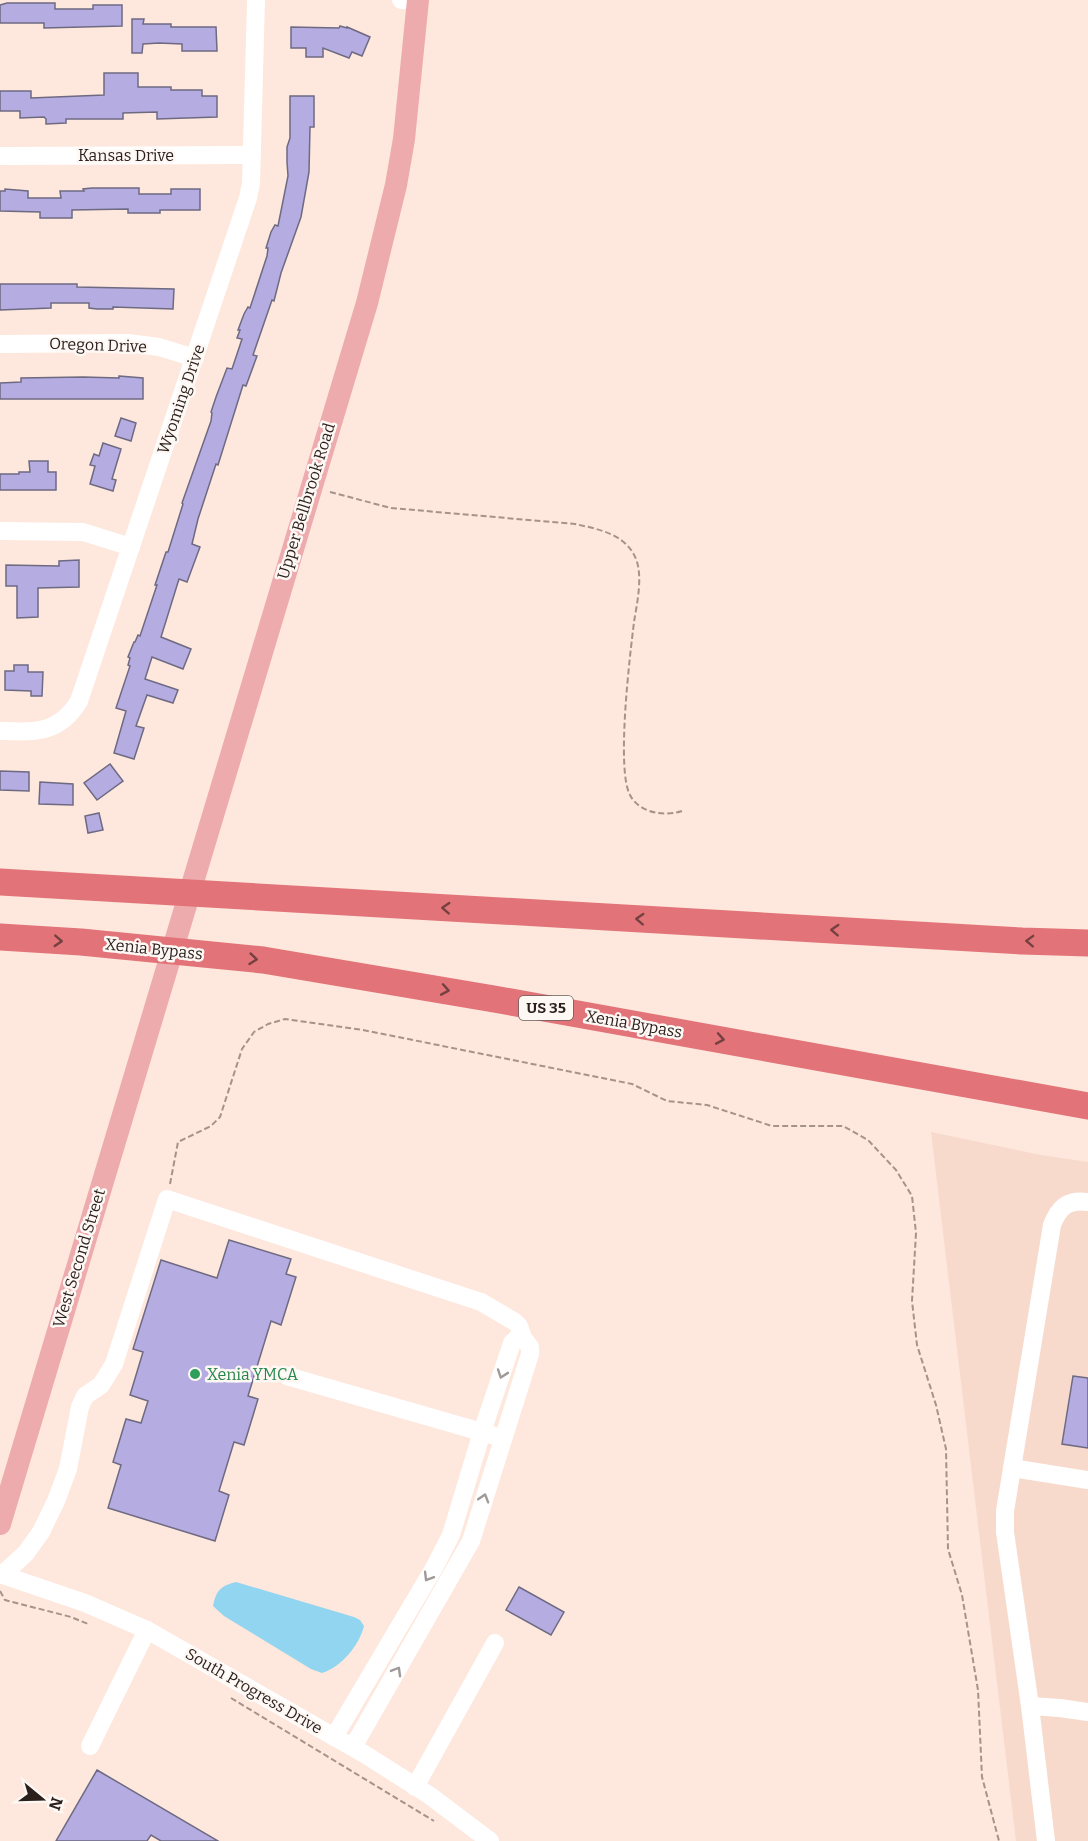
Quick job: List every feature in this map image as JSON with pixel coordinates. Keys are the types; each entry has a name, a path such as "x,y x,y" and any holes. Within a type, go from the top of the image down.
{"highway":[{"path":"0,882 1010,941 1088,943"},
{"name":"Xenia Bypass","path":"0,937 81,942 263,960 494,999 1088,1106"}],"main road":[{"name":"Upper Bellbrook Road","path":"158,993 367,303 389,218 404,139 418,0"},
{"name":"West Second Street","path":"0,1524 158,993"}],"street":[{"name":"Wyoming Drive","path":"0,731 36,732 50,728 65,719 79,701 248,198 251,183 256,0"},
{"path":"400,0 418,0"},
{"name":"Kansas Drive","path":"0,156 252,154"},
{"name":"Oregon Drive","path":"0,344 128,343 159,347 195,358"},
{"path":"0,531 83,532 132,547"},
{"path":"0,1580 26,1553 41,1532 56,1501 68,1469 80,1407 85,1396 101,1385 114,1364 167,1199 481,1302 519,1326 523,1338 530,1347 530,1354 471,1541 353,1748"},
{"path":"1046,1841 1030,1706 1005,1532 1005,1511 1052,1225 1057,1212 1067,1205 1077,1201 1088,1202"},
{"path":"334,1737 451,1535 512,1343 517,1338 523,1338"},
{"path":"287,1376 503,1439"},
{"path":"1012,1468 1088,1480"},
{"path":"441,1554 459,1563"},
{"name":"South Progress Drive","path":"0,1580 85,1603 147,1630 415,1786 490,1841"},
{"path":"90,1746 147,1630"},
{"path":"415,1786 495,1643"},
{"path":"1030,1706 1088,1712"}],"path":[{"path":"310,487 391,507 575,524 601,530 620,539 636,560 639,589 628,679 626,782 634,801 650,810 668,814 682,811"},
{"path":"167,1199 178,1142 212,1125 220,1117 242,1049 254,1032 268,1024 285,1019 363,1030 632,1084 667,1101 706,1106 772,1126 843,1126 868,1140 896,1170 912,1196 916,1233 912,1301 917,1345 936,1405 946,1449 948,1550 962,1595 978,1690 982,1777 999,1841"},
{"path":"0,1580 5,1600 71,1617 91,1625"},
{"path":"224,1694 442,1826"}],"shaded area":[{"path":"931,1132 1041,1155 1088,1162 1088,1841 1016,1841"}],"water":[{"path":"236,1582 354,1617 364,1626 362,1634 354,1648 336,1666 322,1673 311,1669 224,1616 213,1606 220,1590"}],"building":[{"path":"55,3 55,9 93,9 93,5 122,5 122,26 44,28 44,23 0,23 0,5"},
{"path":"132,19 144,19 143,24 171,24 171,27 216,27 217,51 182,51 182,44 159,43 143,44 142,53 132,53"},
{"path":"340,26 370,37 362,56 352,52 349,58 323,48 323,57 306,57 306,48 291,48 291,27 339,28"},
{"path":"104,73 138,73 138,87 202,90 202,96 217,96 217,117 157,119 157,112 123,113 123,119 66,119 66,123 46,124 44,117 20,118 20,111 0,111 0,91 31,91 31,98 104,95"},
{"path":"290,96 314,96 314,127 310,127 309,172 301,217 281,273 274,301 272,300 253,355 257,356 246,386 243,385 198,519 192,544 200,547 187,582 179,579 161,637 191,649 183,669 152,657 145,679 178,690 173,703 147,695 136,726 144,728 134,759 114,753 126,711 116,708 130,666 128,657 138,635 140,636 182,503 211,421 211,412 216,397 227,368 232,369 242,339 237,338 240,330 238,330 244,314 248,307 250,308 267,256 268,248 266,248 271,232 275,225 278,226 288,176"},
{"path":"139,188 139,194 171,194 171,189 200,189 200,210 128,213 128,209 72,210 72,218 40,218 40,212 0,211 0,191 5,191 5,189 28,191 28,198 61,198 60,191 84,191 83,189"},
{"path":"0,284 77,284 77,287 174,289 173,309 113,307 113,309 97,309 89,308 89,303 51,303 51,308 0,310"},
{"path":"119,376 143,378 143,399 0,399 0,383 21,382 21,378 119,378"},
{"path":"121,418 136,423 131,441 115,436"},
{"path":"103,443 121,449 112,479 116,480 113,491 90,484 95,466 90,465 94,454 99,456"},
{"path":"29,461 48,461 48,472 56,472 56,490 0,490 0,474 30,472"},
{"path":"79,560 79,587 38,588 38,617 17,618 17,586 6,586 6,565 59,566 59,561"},
{"path":"14,665 28,665 28,672 43,672 42,696 31,696 31,691 5,690 5,671 14,671"},
{"path":"110,764 123,781 97,800 84,783"},
{"path":"0,771 29,772 29,791 0,790"},
{"path":"40,782 73,784 73,805 39,804"},
{"path":"99,813 103,830 88,833 85,816"},
{"name":"Xenia YMCA","path":"229,1240 291,1259 286,1274 296,1277 281,1325 271,1321 248,1396 258,1399 244,1445 234,1442 219,1491 229,1495 215,1541 108,1508 121,1465 113,1462 126,1419 141,1423 148,1401 130,1395 143,1352 133,1349 161,1260 217,1278"},
{"path":"1073,1376 1088,1378 1088,1448 1062,1444"},
{"path":"519,1587 564,1612 551,1635 506,1610"},
{"path":"97,1770 218,1841 161,1841 151,1835 147,1841 56,1841"}],"place":[{"name":"Xenia YMCA","path":"195,1374"}]}
